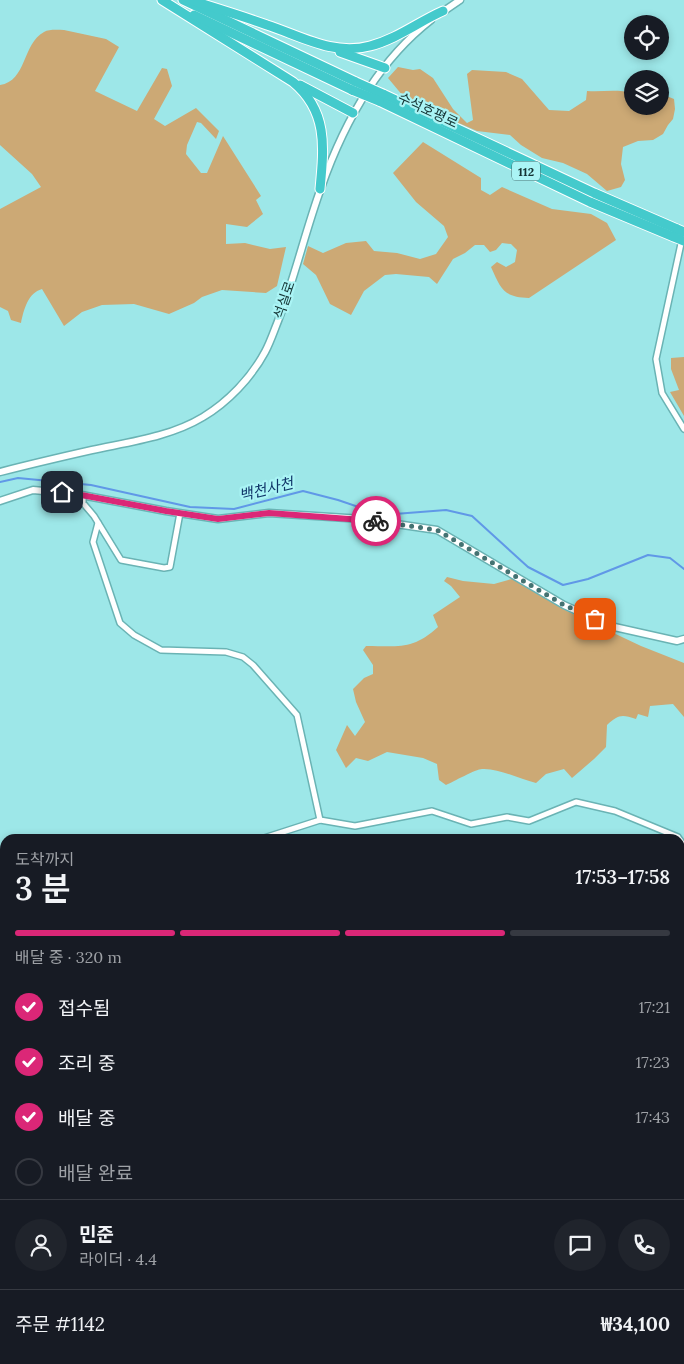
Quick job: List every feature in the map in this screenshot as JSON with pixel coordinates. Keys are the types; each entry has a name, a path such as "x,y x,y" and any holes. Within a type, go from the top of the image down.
{"highway":[{"path":"162,0 293,82 353,113"},
{"name":"수석호평로","path":"162,0 381,98 590,202 680,232 684,241"},
{"name":"수석호평로","path":"183,0 354,86"},
{"path":"190,0 270,26 384,68"},
{"path":"328,47 349,50 371,46 395,38 422,20 443,11"},
{"path":"293,82 304,91 313,105 319,120 324,144 320,189"}],"street":[{"name":"석실로","path":"0,472 145,439 179,429 217,408 244,383 266,352 283,308 320,189 340,139 353,113 384,68 412,36 460,0"},
{"path":"680,232 678,251 656,359 662,393 684,429"},
{"path":"0,501 33,490 83,495 218,519 269,513 362,519 437,530 564,605 610,626 677,641 684,639"},
{"path":"83,495 83,503 121,560 164,568 170,567 180,513"},
{"path":"98,523 93,542 120,623 134,635 161,650 226,652 243,657 297,715 320,820"},
{"path":"277,834 320,820 355,826 432,811 471,824 507,817 529,821 576,802 615,811 671,834"}],"shaded area":[{"path":"64,30 106,39 119,47 95,91 137,111 162,68 167,69 172,86 154,119 165,126 196,108 219,131 216,139 201,123 197,122 187,145 186,154 201,173 207,173 223,136 261,196 256,200 263,214 247,227 226,224 226,244 245,243 270,249 286,247 277,286 266,293 222,290 202,297 194,303 169,314 134,304 102,305 82,312 64,326 42,289 30,298 25,307 21,323 11,320 8,311 0,307 0,209 41,187 32,174 0,145 0,85 9,82 15,77 37,38 46,31"},
{"path":"398,67 413,70 420,69 433,78 453,109 467,123 473,120 467,74 472,70 506,72 522,79 549,110 569,111 586,100 587,91 624,92 624,115 669,115 669,97 674,99 675,109 673,119 663,134 653,140 638,141 623,147 621,164 625,180 621,187 607,191 587,174 563,163 542,158 521,145 510,135 477,131 422,107 403,96 388,78"},
{"path":"423,142 481,178 481,190 490,195 502,187 552,209 591,214 607,223 616,240 529,298 508,294 501,286 491,267 497,262 506,267 515,262 517,250 511,244 502,243 496,250 490,252 484,245 475,245 453,259 437,284 429,277 385,275 364,291 351,315 330,304 316,275 303,264 308,246 323,253 346,243 366,241 374,251 397,253 420,259 436,254 448,237 444,226 416,202 393,173"},
{"path":"684,357 684,416 670,392 679,390 671,369 671,358"},
{"path":"447,577 463,581 494,584 515,578 567,611 641,646 684,663 684,717 673,704 650,706 648,717 638,714 636,719 627,716 617,717 607,725 606,747 572,778 564,769 546,774 536,783 502,772 482,769 446,785 439,780 437,764 423,758 387,752 368,761 356,758 346,768 336,750 347,725 355,736 365,722 356,702 353,689 364,678 373,674 373,665 363,650 366,646 397,646 413,643 421,640 438,627 433,615 460,597 444,581"}],"waterway":[{"name":"백천사천","path":"0,482 18,478 91,485 190,507 234,509 303,491 338,500 382,515 446,510 472,516 528,567 563,585 588,579 648,555 670,558 684,569"}],"way so far":[{"path":"376,521 437,530 564,605 595,619"}],"route":[{"path":"62,492 218,519 269,513 376,521"}]}
